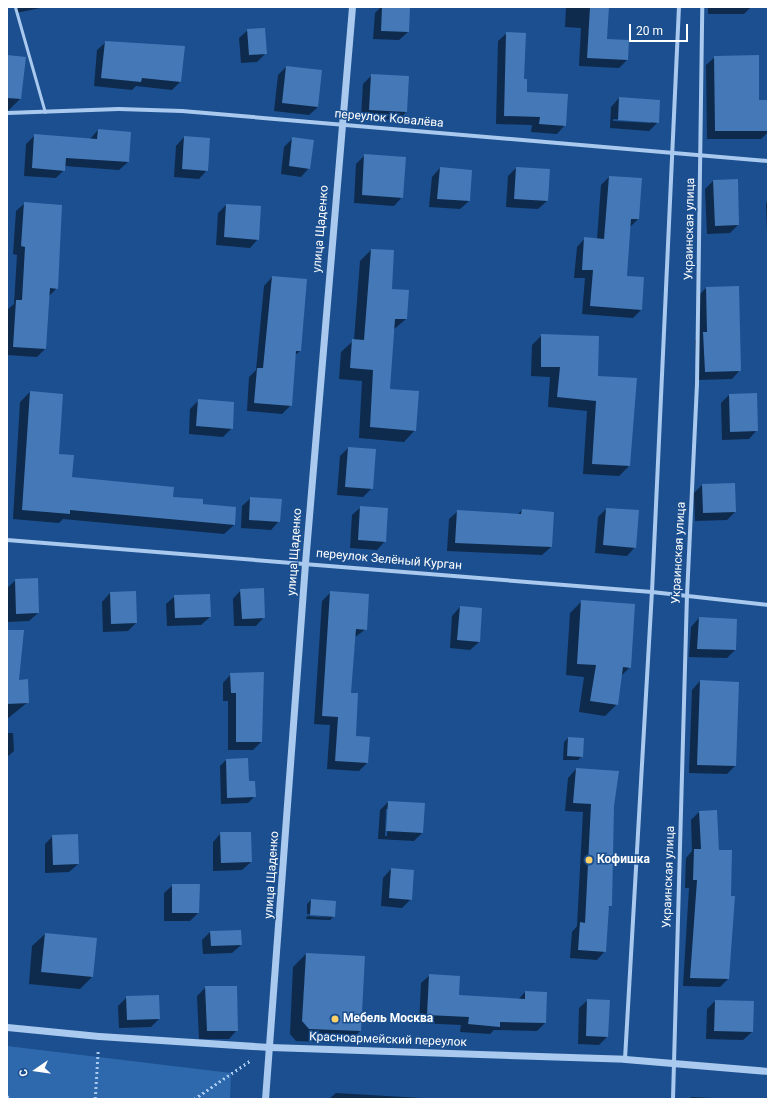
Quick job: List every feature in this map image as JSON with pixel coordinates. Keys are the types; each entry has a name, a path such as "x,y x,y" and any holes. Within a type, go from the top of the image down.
{"street":[{"name":"улица Щаденко","path":"265,1099 306,563 352,7"},
{"name":"Украинская улица","path":"624,1059 652,592 679,7"},
{"name":"Украинская улица","path":"673,1099 687,596 697,384 702,155 702,7"},
{"name":"переулок Ковалёва","path":"7,113 182,111 341,126 768,161"},
{"name":"переулок Зелёный Курган","path":"7,540 652,592 768,605"},
{"name":"Красноармейский переулок","path":"7,1027 99,1036 270,1047 624,1059 768,1071"}],"lane":[{"path":"15,7 45,112"}],"path":[{"path":"95,1099 99,1036"},
{"path":"194,1099 270,1047"},
{"path":"7,1096 10,1099"}],"shaded area":[{"path":"7,1046 231,1073 230,1099 7,1099"}],"building":[{"path":"382,7 410,7 409,32 381,31"},
{"path":"590,7 609,7 607,39 629,40 628,60 587,58"},
{"path":"265,28 267,54 249,55 247,29"},
{"path":"506,32 526,33 524,79 527,79 527,92 568,94 566,126 539,124 540,117 504,116"},
{"path":"105,41 185,46 181,82 142,78 141,82 101,78"},
{"path":"7,55 26,57 21,99 7,98"},
{"path":"759,55 759,100 768,100 768,131 715,131 714,56"},
{"path":"286,66 322,70 318,107 282,103"},
{"path":"371,74 409,76 407,112 369,110"},
{"path":"619,97 660,100 659,123 618,120"},
{"path":"98,129 131,132 129,162 66,158 65,171 32,168 34,134 97,139"},
{"path":"184,136 210,138 208,171 182,169"},
{"path":"292,137 314,140 310,169 289,166"},
{"path":"364,154 406,157 403,198 362,195"},
{"path":"440,167 472,170 470,201 437,199"},
{"path":"516,167 550,169 548,201 514,199"},
{"path":"609,176 642,178 639,219 631,219 627,276 644,277 642,310 590,306 593,270 582,270 584,237 604,239"},
{"path":"738,179 739,225 715,226 713,180"},
{"path":"24,202 62,205 58,289 50,288 46,349 13,347 16,300 22,300 25,247 21,246"},
{"path":"226,204 261,206 259,240 224,237"},
{"path":"371,249 394,250 392,289 409,290 407,319 395,319 390,389 419,391 416,431 370,427 373,370 350,368 352,339 364,340"},
{"path":"272,276 307,279 301,351 296,351 292,406 254,403 257,368 263,368"},
{"path":"739,286 741,371 705,372 703,332 707,332 706,287"},
{"path":"541,334 599,336 598,376 637,378 630,466 592,464 596,401 557,397 560,367 541,367"},
{"path":"30,391 63,394 59,454 74,455 72,477 174,487 173,497 203,499 203,504 236,507 235,525 70,510 70,514 22,510"},
{"path":"757,393 758,431 730,432 729,394"},
{"path":"198,399 234,402 233,429 196,426"},
{"path":"348,447 376,449 373,489 345,487"},
{"path":"735,483 736,512 703,513 702,484"},
{"path":"250,497 282,499 280,522 249,520"},
{"path":"360,506 388,508 386,542 358,540"},
{"path":"606,508 639,510 636,548 603,545"},
{"path":"522,509 554,512 552,547 455,543 457,510 521,514"},
{"path":"38,578 39,613 16,614 15,579"},
{"path":"264,588 265,618 242,619 240,589"},
{"path":"136,591 137,623 111,624 110,592"},
{"path":"330,591 369,594 367,630 356,629 351,693 358,693 356,736 370,737 368,763 335,761 338,717 322,716"},
{"path":"210,594 211,617 175,618 174,595"},
{"path":"581,600 635,604 631,668 623,667 618,705 590,701 596,665 577,664"},
{"path":"460,606 482,608 480,642 457,640"},
{"path":"699,617 737,619 736,650 697,649"},
{"path":"7,630 24,630 19,680 28,679 29,703 7,704"},
{"path":"264,672 262,742 236,742 236,693 231,693 230,673"},
{"path":"700,680 739,682 736,766 697,765"},
{"path":"568,737 584,738 583,757 567,756"},
{"path":"248,758 249,781 255,781 256,797 227,798 226,759"},
{"path":"576,768 619,771 614,806 612,906 609,906 606,952 578,950 580,922 585,923 591,804 573,803"},
{"path":"388,801 425,803 423,833 386,831"},
{"path":"717,810 719,850 732,850 731,896 735,896 729,979 690,978 697,880 693,880 694,849 701,849 699,811"},
{"path":"220,832 251,832 252,862 221,863"},
{"path":"78,834 79,864 53,865 52,835"},
{"path":"391,868 414,870 412,900 389,898"},
{"path":"172,884 200,884 199,913 172,913"},
{"path":"311,899 336,901 335,917 310,915"},
{"path":"241,930 242,945 211,946 210,931"},
{"path":"45,933 97,938 93,977 41,972"},
{"path":"306,953 365,956 361,1031 309,1029 302,1021"},
{"path":"429,974 460,976 459,995 525,999 525,991 547,992 546,1023 500,1022 500,1027 468,1024 469,1017 427,1015"},
{"path":"205,986 237,986 238,1031 207,1031"},
{"path":"159,995 160,1019 127,1020 126,996"},
{"path":"587,999 610,1000 608,1037 586,1036"},
{"path":"715,1000 754,1001 753,1032 714,1031"}],"place":[{"name":"Кофишка","path":"589,860"},
{"name":"Мебель Москва","path":"335,1019"}]}
